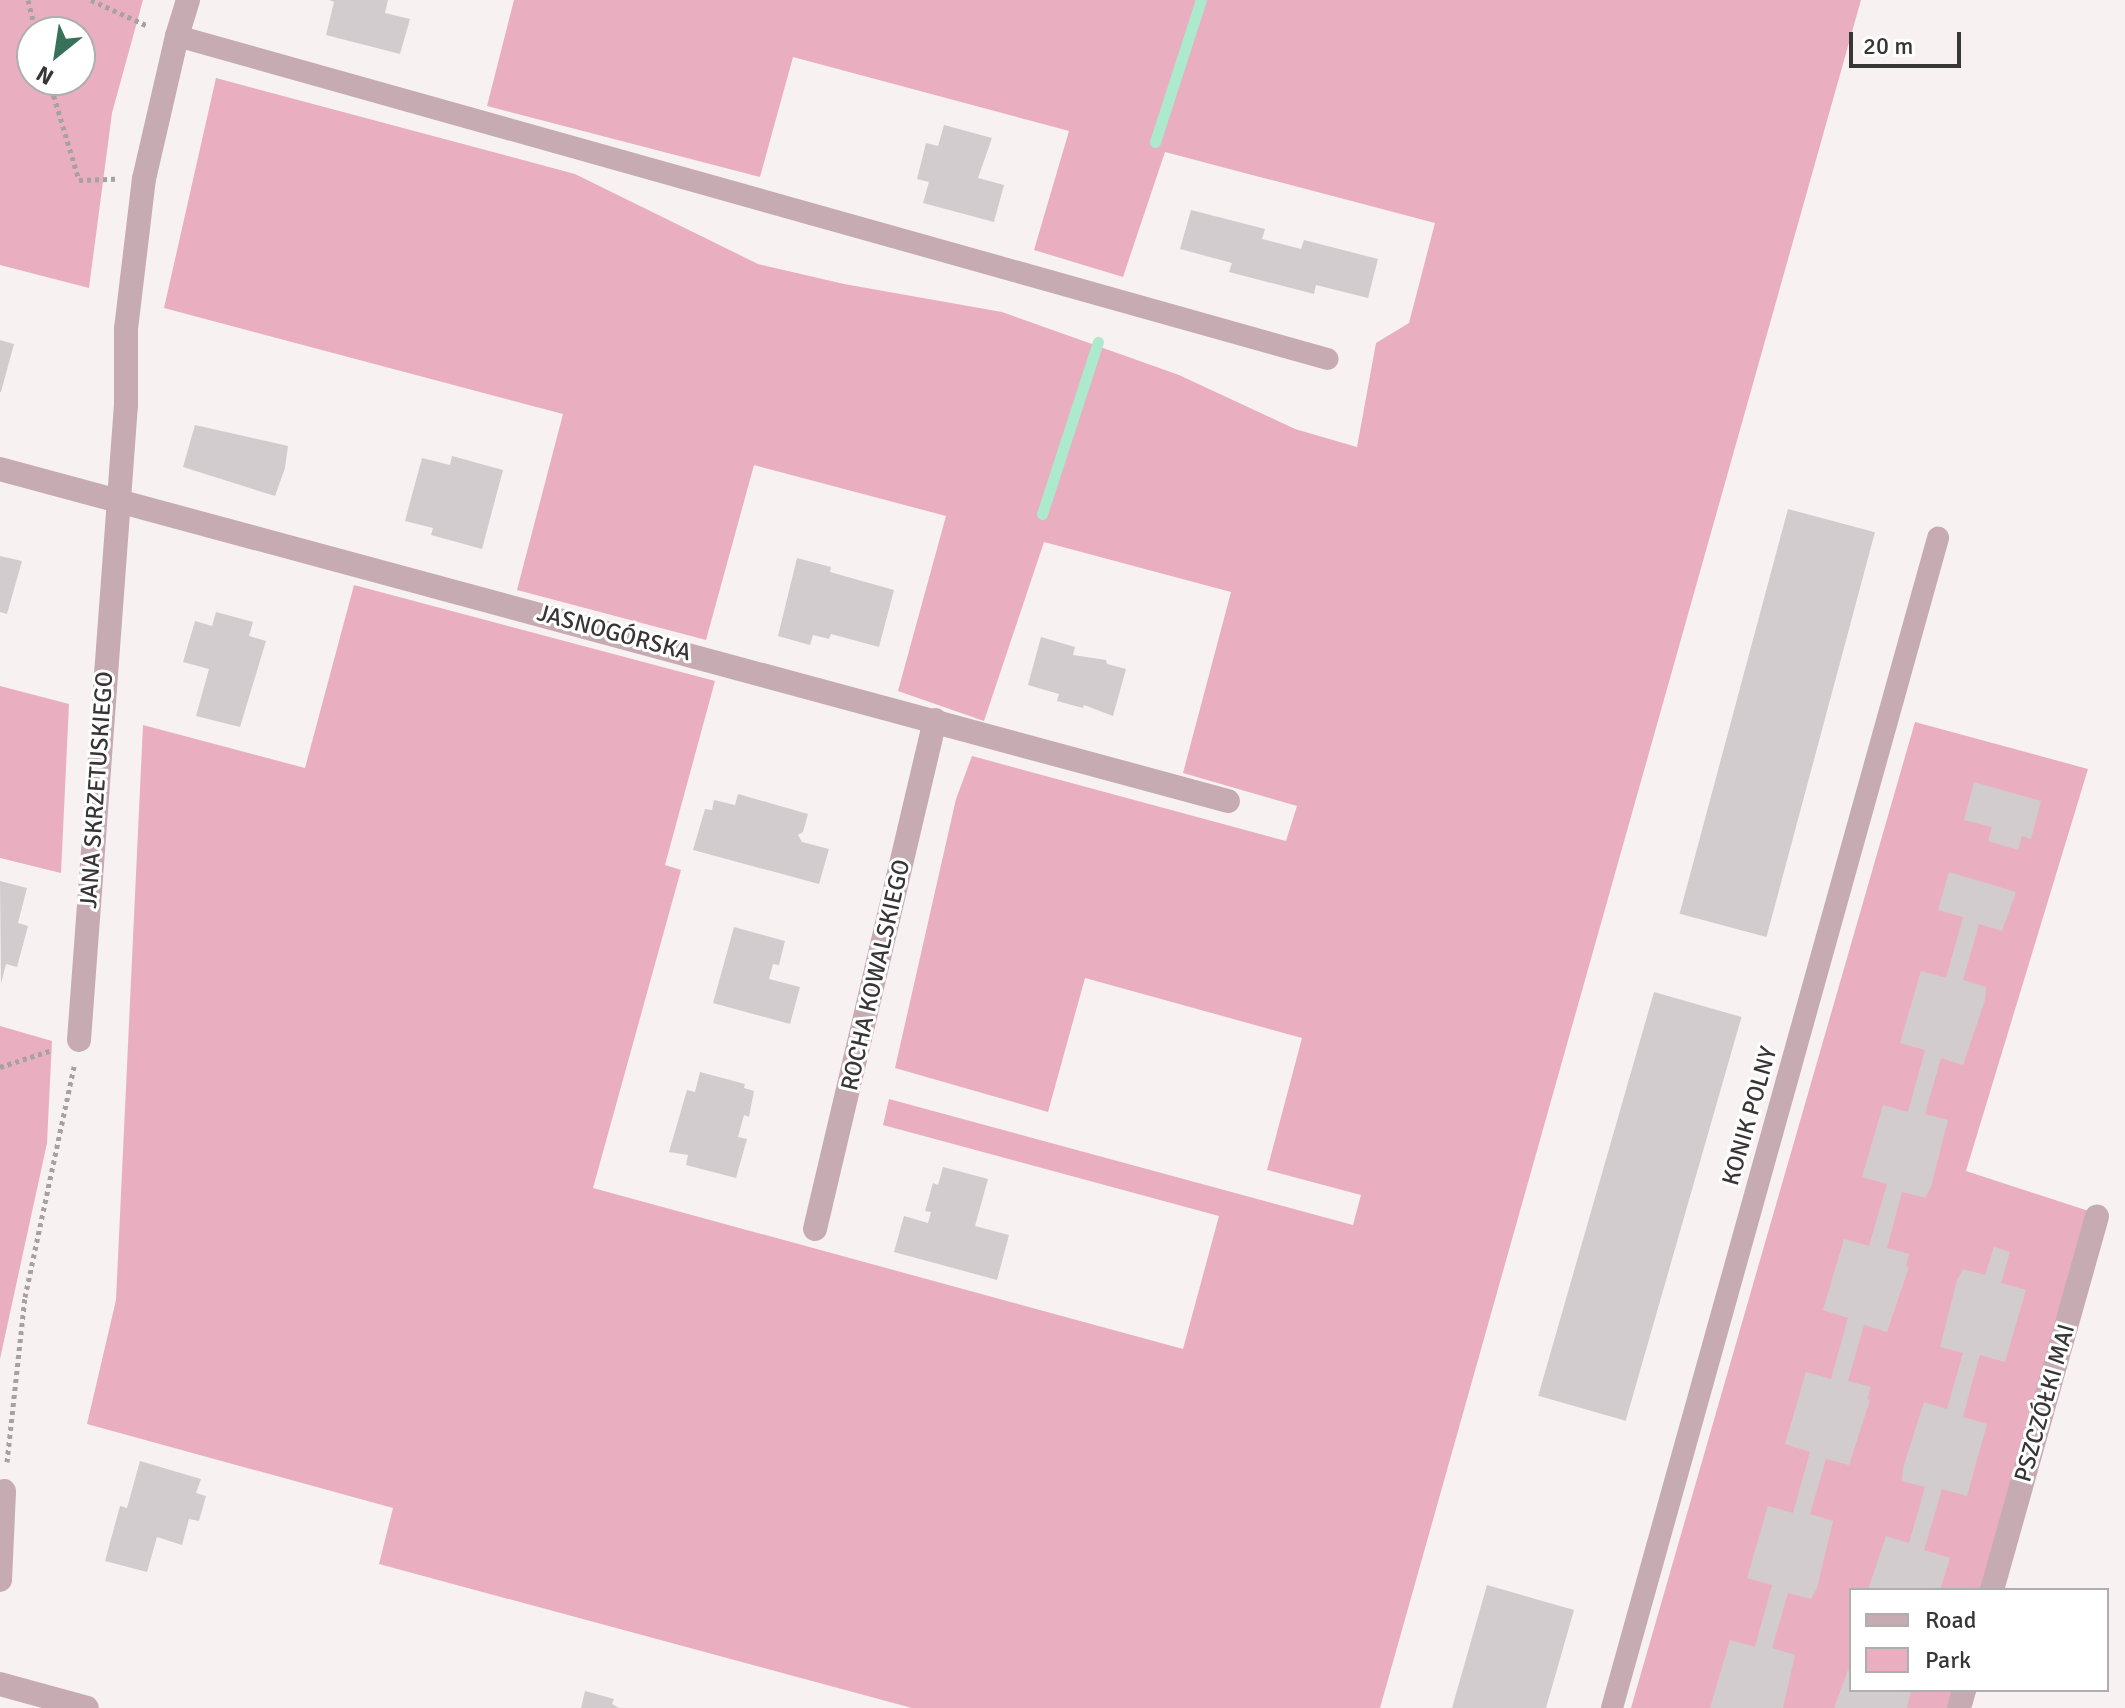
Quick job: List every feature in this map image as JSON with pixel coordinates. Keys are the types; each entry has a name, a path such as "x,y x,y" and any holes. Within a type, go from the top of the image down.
{"street":[{"name":"JANA SKRZETUSKIEGO","path":"79,1040 126,405 126,329 144,179 188,0"},
{"name":"JASNOGÓRSKA","path":"0,469 1228,801"},
{"name":"ROCHA KOWALSKIEGO","path":"815,1229 935,720"},
{"name":"PSZCZÓŁKI MAI","path":"1993,1588 2097,1216"},
{"path":"0,1580 4,1491"},
{"path":"0,1684 87,1708"}],"lane":[{"path":"177,36 1328,359"},
{"name":"KONIK POLNY","path":"1612,1708 1938,538"}],"path":[{"path":"91,0 177,36"},
{"path":"54,96 79,180 144,179"},
{"path":"0,1067 79,1040"},
{"path":"4,1491 25,1297 79,1040"}],"green space":[{"path":"0,0 143,0 112,113 89,288 0,265"},
{"path":"514,0 1861,0 1380,1708 912,1708 379,1564 393,1508 87,1424 116,1300 143,725 305,768 354,585 715,681 665,865 681,870 593,1188 1183,1349 1219,1216 883,1125 889,1099 1353,1225 1361,1195 1267,1170 1302,1038 1085,978 1048,1112 895,1068 956,799 972,756 1286,841 1297,806 1183,773 1231,592 1044,542 984,721 898,691 946,516 754,465 706,640 517,590 563,414 164,308 216,78 575,174 758,264 844,284 1002,312 1179,375 1295,429 1357,447 1376,343 1409,323 1435,223 1165,152 1123,277 1034,250 1069,131 793,57 760,177 487,106"},
{"path":"0,686 69,704 61,873 0,858"},
{"path":"1915,722 2088,769 1966,1171 2104,1216 2002,1588 1849,1588 1849,1692 1972,1692 1968,1708 1631,1708"},
{"path":"0,1026 52,1041 47,1143 0,1359"}],"building":[{"path":"329,0 388,0 385,13 410,19 400,54 326,35 334,2"},
{"path":"944,125 992,138 978,178 1004,185 994,222 923,203 929,182 917,179 926,143 938,146"},
{"path":"1191,210 1265,229 1262,239 1301,249 1304,240 1378,259 1368,298 1316,285 1314,294 1229,272 1232,263 1180,249"},
{"path":"0,340 14,344 1,392 0,392"},
{"path":"195,425 288,446 285,468 275,496 183,467"},
{"path":"452,456 503,470 482,549 431,535 433,528 405,521 422,458 450,465"},
{"path":"1788,509 1875,532 1766,937 1680,914"},
{"path":"0,556 22,561 7,614 0,612"},
{"path":"797,558 831,567 830,572 894,590 879,647 831,634 829,639 813,635 810,645 778,636"},
{"path":"216,612 253,622 249,636 266,641 240,727 196,716 209,669 183,662 195,621 212,626"},
{"path":"1041,637 1075,647 1073,655 1106,660 1107,664 1126,669 1113,716 1084,705 1083,708 1057,701 1059,694 1028,685"},
{"path":"1974,782 2041,801 2031,839 2022,836 2018,850 1988,841 1992,827 1964,820"},
{"path":"738,794 808,814 803,832 798,835 802,842 829,849 819,884 693,850 705,809 712,810 714,800 735,805"},
{"path":"1949,872 2016,892 2002,931 1979,924 1963,980 1986,987 1985,1000 1963,1065 1941,1058 1925,1114 1948,1120 1931,1187 1925,1198 1902,1192 1887,1248 1909,1254 1906,1266 1909,1267 1887,1332 1864,1325 1848,1381 1871,1387 1867,1399 1870,1400 1849,1465 1826,1459 1810,1514 1833,1521 1817,1588 1811,1599 1788,1593 1772,1648 1795,1655 1783,1708 1710,1708 1730,1640 1755,1647 1772,1585 1747,1578 1768,1506 1793,1513 1810,1452 1785,1444 1806,1372 1831,1379 1848,1318 1823,1310 1844,1239 1869,1246 1887,1184 1862,1177 1883,1105 1908,1112 1925,1050 1900,1043 1921,971 1946,978 1963,917 1938,910"},
{"path":"0,881 27,888 18,923 28,926 17,967 6,964 1,984"},
{"path":"734,927 785,941 779,965 773,964 769,979 800,987 790,1024 713,1003"},
{"path":"1654,992 1741,1017 1626,1421 1538,1396"},
{"path":"700,1072 745,1084 744,1088 754,1091 749,1117 744,1115 738,1137 747,1139 736,1178 686,1165 688,1155 669,1152 687,1090 695,1092"},
{"path":"943,1167 988,1179 975,1226 1009,1235 997,1280 894,1252 904,1216 928,1223 931,1212 925,1211 933,1183 938,1185"},
{"path":"1994,1247 2010,1252 2001,1283 2026,1290 2005,1362 1980,1355 1971,1386 1963,1417 1987,1424 1967,1496 1942,1489 1924,1550 1950,1558 1941,1588 1869,1588 1886,1536 1909,1543 1925,1487 1902,1481 1903,1468 1924,1402 1947,1409 1963,1353 1940,1347 1957,1280 1963,1269 1985,1275"},
{"path":"140,1461 201,1479 196,1493 206,1496 199,1521 189,1519 182,1545 157,1537 147,1572 105,1561 120,1506 127,1508"},
{"path":"1487,1585 1574,1610 1546,1708 1452,1708"},
{"path":"1848,1670 1849,1692 1911,1692 1907,1708 1834,1708"},
{"path":"585,1691 614,1699 612,1704 619,1708 581,1708"}],"waterway":[{"path":"1155,142 1201,0"},
{"path":"1042,514 1098,342"}]}
